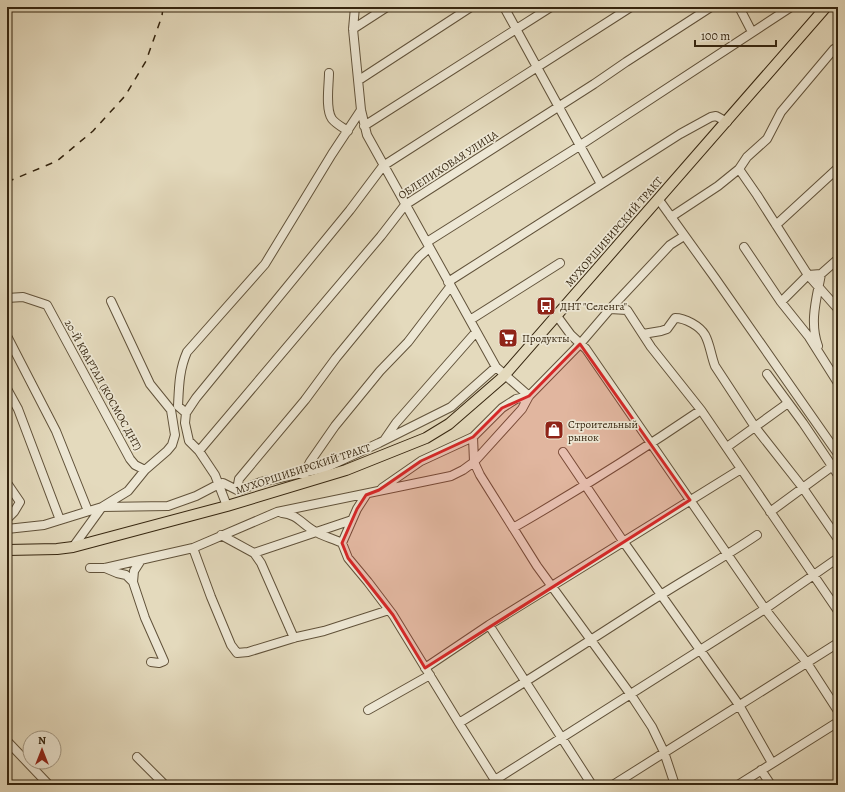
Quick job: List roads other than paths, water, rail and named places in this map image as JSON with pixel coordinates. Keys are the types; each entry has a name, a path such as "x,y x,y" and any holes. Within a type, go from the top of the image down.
{"main road":[{"name":"МУХОРШИБИРСКИЙ ТРАКТ","path":"7,550 57,549 73,547 227,506 305,477 346,470 426,438 449,424 505,375 826,7"}],"street":[{"path":"355,7 353,28 361,110 367,135 496,367 529,396"},
{"path":"353,28 387,7"},
{"path":"359,80 471,7"},
{"path":"504,7 601,184"},
{"path":"364,126 551,7"},
{"path":"227,506 215,475 199,451 189,441 186,413 310,257 350,210 383,166 631,7"},
{"name":"ОБЛЕПИХОВАЯ УЛИЦА","path":"199,451 381,236 405,204 711,7"},
{"path":"739,7 752,32"},
{"path":"237,490 239,480 305,400 336,358 428,245 791,7"},
{"path":"672,217 718,186 739,169 747,157 767,139 782,112 834,49 838,47"},
{"path":"329,73 329,111 331,118 348,131"},
{"path":"73,547 102,507 128,491 145,470 167,451 172,444 175,435 174,408 182,364 187,352 264,264 361,110"},
{"path":"305,477 335,426 380,371 408,342 449,284 680,134 711,117 716,116 727,122"},
{"path":"776,225 838,168"},
{"path":"739,169 808,275 838,309"},
{"path":"659,200 838,454"},
{"path":"90,568 105,568 193,548 277,512 366,495 379,490 451,476 474,462 522,409 529,396 580,344 610,309 670,245 684,236"},
{"path":"744,247 781,302 809,337 838,383"},
{"path":"823,359 816,340 814,314 821,274 838,259"},
{"path":"470,320 560,262"},
{"path":"781,302 808,275 821,274"},
{"name":"20-Й КВАРТАЛ (КОСМОС ДНТ)","path":"7,298 23,297 47,306 130,459 136,465 145,470"},
{"path":"111,301 150,384 174,408 186,413"},
{"path":"610,309 627,310 673,377 701,410 727,447 812,575 838,611"},
{"path":"557,316 571,336 586,349 765,610 807,663 838,711"},
{"path":"643,334 667,329 674,318 685,320 705,335 711,358 755,427 803,488 838,539"},
{"path":"384,440 396,422 476,332"},
{"path":"7,336 56,431 88,511"},
{"path":"7,529 31,527 102,507 168,506 196,496 223,483 237,490 244,489 261,482 305,477 368,448 450,407 496,367"},
{"path":"767,374 835,464 838,475"},
{"path":"7,389 18,408 60,520"},
{"path":"379,490 421,460 473,437 502,408 516,399 529,396"},
{"path":"727,447 788,403"},
{"path":"513,528 651,444 701,410"},
{"path":"473,437 474,462 480,475 551,586 631,695 652,727 664,752 675,785"},
{"path":"563,452 623,541 739,706 772,763"},
{"path":"770,512 835,464"},
{"path":"425,668 489,625 741,469"},
{"path":"7,483 20,502 14,512 7,519"},
{"path":"366,495 352,520 342,543 348,558 389,610 496,782 561,739 765,610 812,575 838,558"},
{"path":"277,512 288,513 296,517 317,533 342,543"},
{"path":"254,553 352,520"},
{"path":"221,535 254,553 261,563 294,638"},
{"path":"459,724 661,595 728,555 757,535"},
{"path":"193,548 230,646 237,653 248,652 294,638 324,632 389,610"},
{"path":"141,560 134,571 133,582 145,618 164,661 159,663 151,662"},
{"path":"105,568 126,575 133,582"},
{"path":"489,625 592,785"},
{"path":"613,785 838,643"},
{"path":"368,710 430,676"},
{"path":"738,785 838,722"},
{"path":"7,742 49,785"},
{"path":"138,757 164,785"},
{"path":"761,770 771,785"}],"railway":[{"path":"7,182 57,161 93,131 125,96 146,61 162,16 163,7"}],"place":[{"name":"ДНТ \"Селенга\"","path":"546,306"},
{"name":"Продукты","path":"508,338"},
{"name":"Строительный рынок","path":"554,430"}]}
